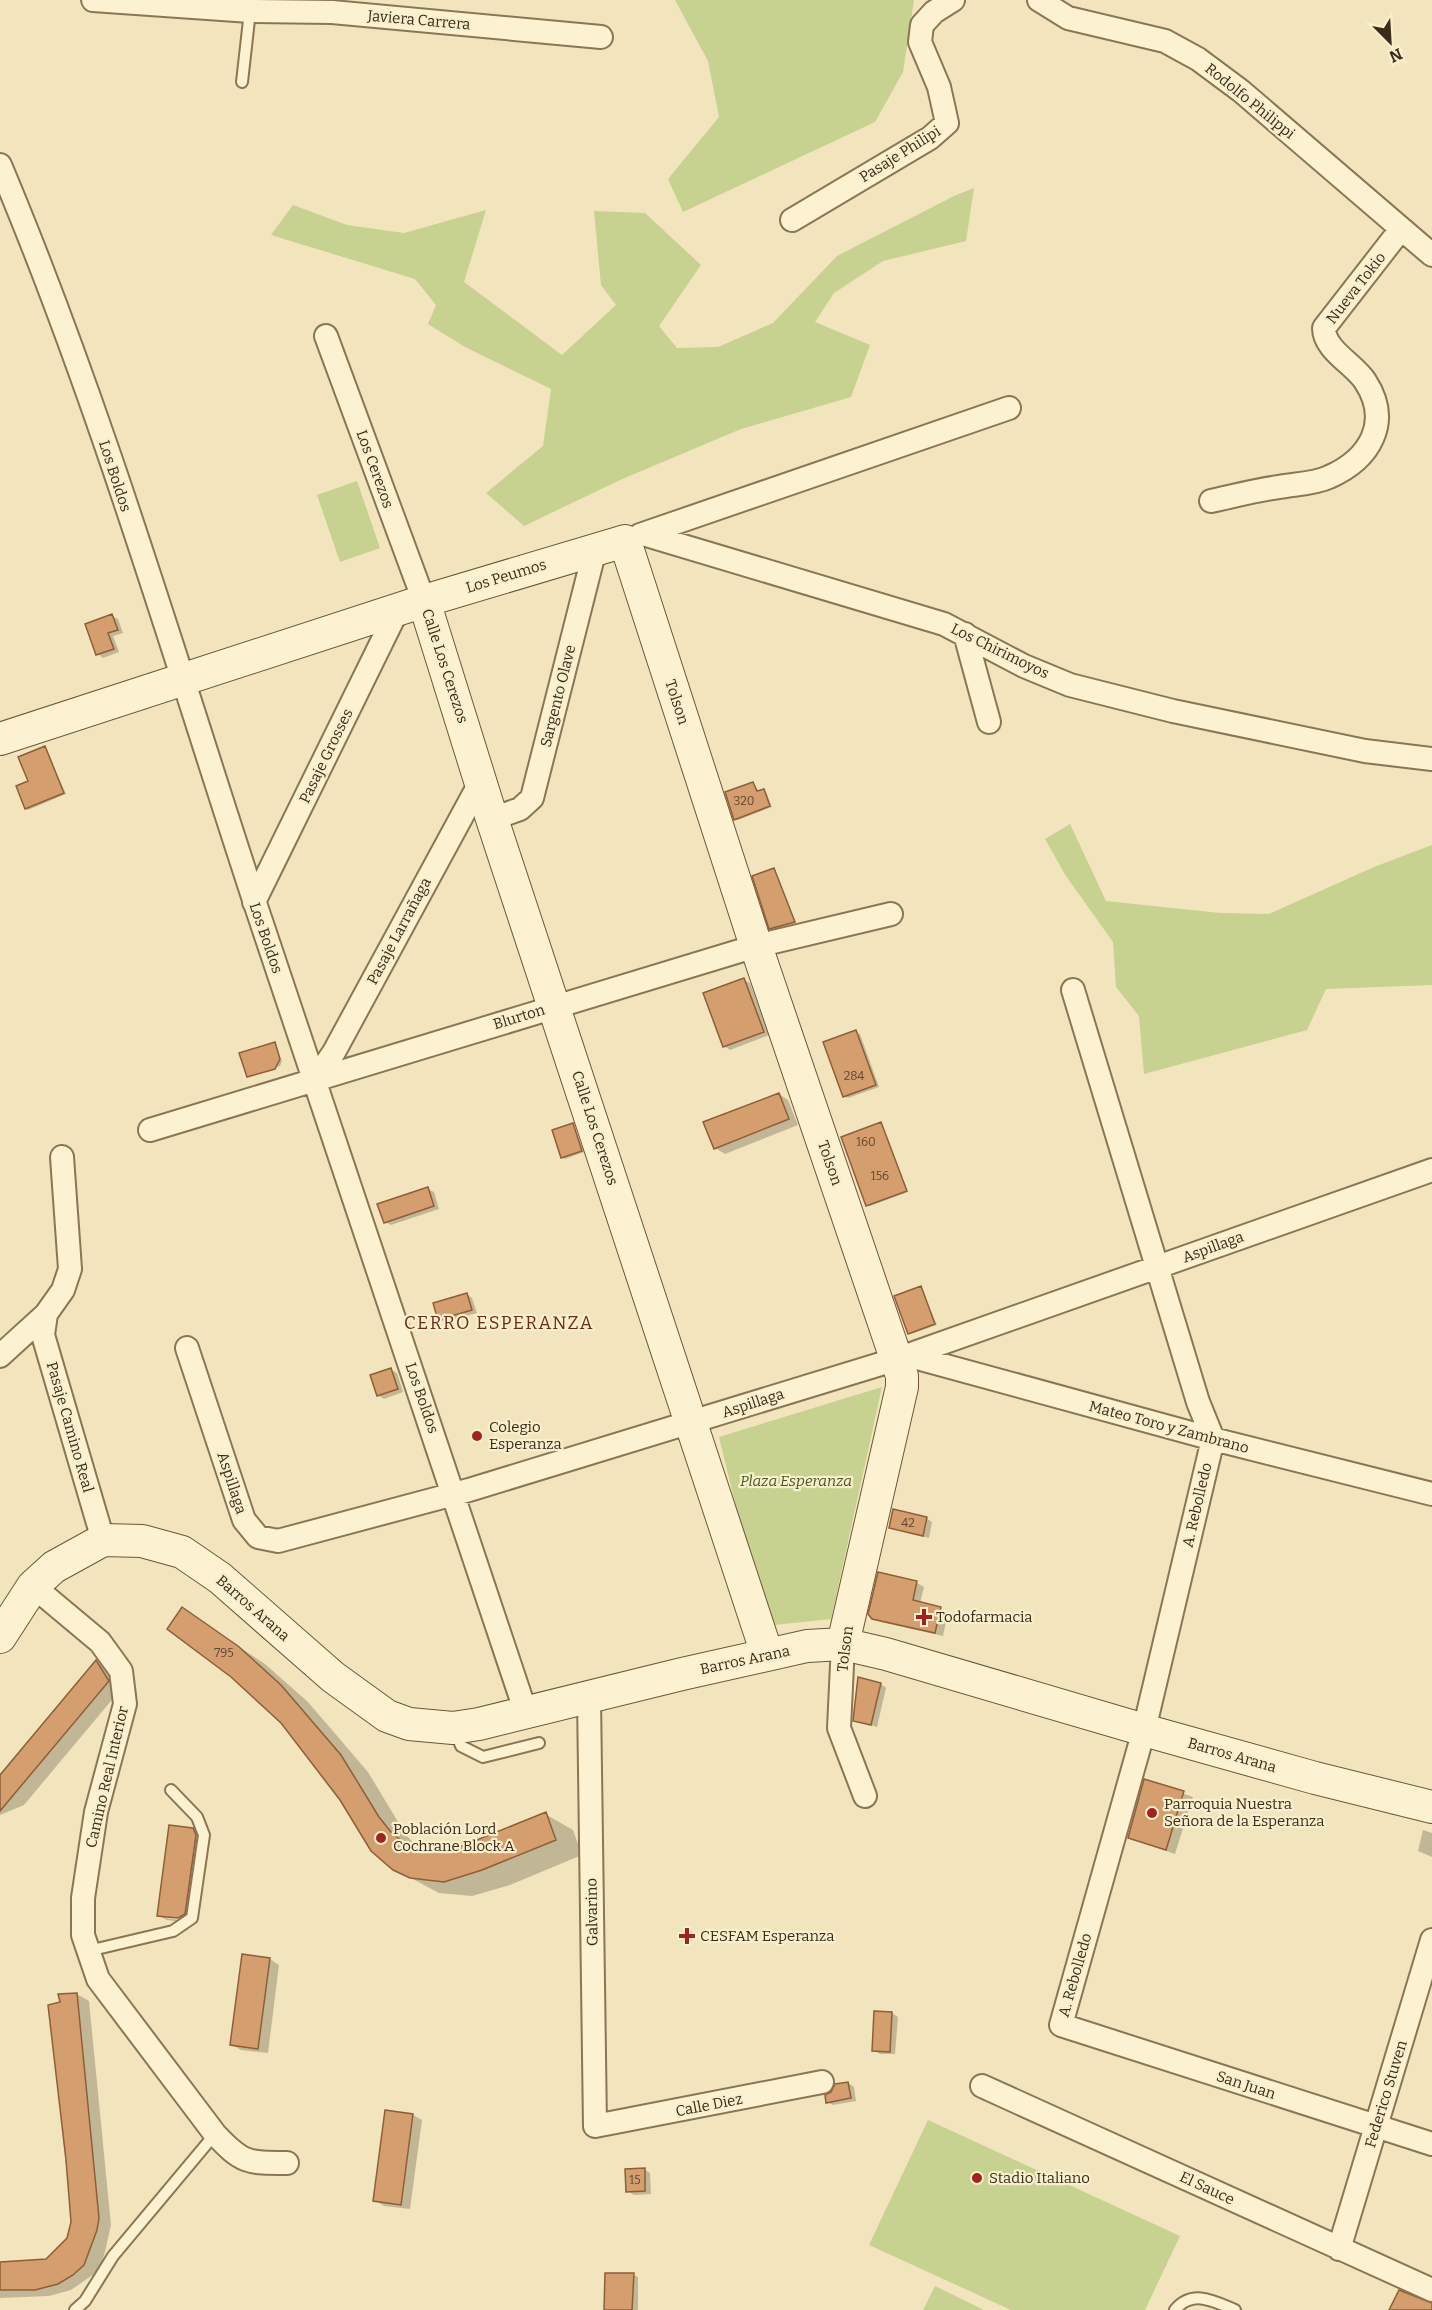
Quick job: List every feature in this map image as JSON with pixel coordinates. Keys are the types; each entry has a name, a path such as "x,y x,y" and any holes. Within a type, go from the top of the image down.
{"street":[{"name":"Javiera Carrera","path":"93,0 250,11 332,12 601,37"},
{"name":"Pasaje Philipi","path":"792,220 930,138 947,123 939,87 920,42 922,25 934,12 953,0"},
{"name":"Rodolfo Philippi","path":"1039,0 1068,18 1165,41 1198,59 1240,91 1432,255"},
{"name":"Los Boldos","path":"0,165 20,209 97,421 254,902 526,1713"},
{"name":"Nueva Tokio","path":"1211,501 1328,478 1345,468 1376,437 1378,417 1366,382 1349,362 1329,345 1324,336 1324,328 1401,230"},
{"name":"Los Cerezos","path":"326,336 411,605"},
{"name":"Los Peumos","path":"0,739 411,605 634,537 1009,408"},
{"name":"Los Chirimoyos","path":"634,537 944,624 1024,666 1070,685 1173,711 1365,751 1432,759"},
{"name":"Tolson","path":"634,537 756,946 902,1357 902,1387 843,1644 839,1728 865,1796"},
{"name":"Sargento Olave","path":"492,819 520,809 532,798 595,549"},
{"name":"Calle Los Cerezos","path":"411,605 481,781 767,1654"},
{"name":"Pasaje Grosses","path":"254,902 411,605"},
{"path":"965,634 989,722"},
{"name":"Pasaje Larrañaga","path":"315,1080 334,1052 481,781"},
{"name":"Blurton","path":"150,1130 756,946 891,914"},
{"path":"1073,990 1159,1266 1198,1402 1213,1439"},
{"path":"0,1356 46,1314 63,1290 70,1269 62,1157"},
{"name":"Aspillaga","path":"187,1348 244,1520 258,1537 278,1541 454,1494 902,1357 1432,1170"},
{"name":"Pasaje Camino Real","path":"46,1314 43,1335 103,1540"},
{"name":"Mateo Toro y Zambrano","path":"902,1357 1432,1494"},
{"name":"A. Rebolledo","path":"1061,2025 1144,1730 1213,1439"},
{"path":"0,1638 33,1586 54,1567 103,1540"},
{"name":"Barros Arana","path":"103,1540 142,1541 182,1552 220,1578 333,1677 387,1716 409,1724 453,1728 526,1713 767,1654 843,1644 886,1654 1315,1778 1432,1807"},
{"name":"Camino Real Interior","path":"33,1586 100,1642 121,1671 125,1704 96,1812 83,1898 83,1935 98,1979 214,2134 236,2157 257,2163 286,2163"},
{"name":"Galvarino","path":"589,1698 595,2126"},
{"name":"Federico Stuven","path":"1339,2249 1432,1940"},
{"name":"San Juan","path":"1061,2025 1376,2128 1432,2144"},
{"name":"Calle Diez","path":"595,2126 822,2082"},
{"name":"El Sauce","path":"982,2086 1432,2290"}],"lane":[{"path":"242,81 250,11"},
{"path":"453,1728 461,1746 483,1757 539,1743"},
{"path":"88,1951 173,1931 192,1918 204,1835 197,1817 171,1791"},
{"path":"75,2310 85,2301 112,2256 214,2134"},
{"path":"1175,2310 1180,2303 1196,2297 1209,2298 1235,2310"}],"green space":[{"path":"675,0 914,0 903,72 875,122 683,212 668,179 719,117 708,61"},
{"path":"974,188 966,241 883,261 834,293 815,322 870,345 851,397 741,429 620,480 524,526 486,493 543,446 551,389 465,347 428,324 436,305 415,279 271,235 293,205 347,225 404,233 486,210 464,282 562,355 616,305 601,285 594,211 645,213 701,265 659,326 677,348 718,347 773,323 837,256"},
{"path":"357,481 380,548 340,562 317,495"},
{"path":"1070,824 1106,901 1220,913 1269,914 1374,867 1432,845 1432,985 1326,989 1307,1030 1144,1074 1139,1016 1116,987 1113,942 1066,876 1045,839"},
{"name":"Plaza Esperanza","path":"882,1387 831,1619 765,1626 719,1437"},
{"name":"Stadio Italiano","path":"928,2120 1180,2236 1145,2310 1011,2310 869,2245"},
{"path":"935,2286 984,2310 923,2310"}],"building":[{"path":"112,614 118,630 108,633 114,649 96,655 85,624"},
{"path":"45,746 64,793 25,809 16,786 28,781 18,757"},
{"path":"753,782 757,791 764,789 770,806 734,820 725,792"},
{"path":"774,868 795,922 769,929 752,876"},
{"path":"744,978 764,1032 723,1047 703,993"},
{"path":"856,1030 876,1085 843,1097 823,1042"},
{"path":"275,1042 280,1059 275,1069 247,1077 239,1053"},
{"path":"779,1093 789,1119 714,1149 703,1122"},
{"path":"881,1122 907,1191 866,1206 841,1137"},
{"path":"573,1123 582,1151 561,1158 552,1130"},
{"path":"428,1187 434,1206 384,1223 377,1204"},
{"path":"921,1286 935,1324 908,1334 894,1296"},
{"path":"467,1293 472,1310 438,1320 433,1303"},
{"path":"391,1368 398,1389 377,1396 370,1375"},
{"path":"893,1509 927,1517 923,1536 889,1528"},
{"path":"878,1572 917,1581 913,1600 941,1607 935,1633 872,1619 868,1614"},
{"path":"182,1607 238,1646 281,1685 341,1755 379,1817 391,1832 407,1845 423,1851 457,1848 546,1812 556,1840 482,1870 444,1882 410,1878 393,1870 371,1851 340,1800 281,1723 231,1677 167,1629"},
{"path":"96,1660 109,1681 0,1811 0,1775"},
{"path":"858,1677 881,1683 871,1725 853,1721"},
{"name":"Parroquia Nuestra Señora de la Esperanza","path":"1144,1779 1184,1791 1166,1850 1128,1838"},
{"path":"169,1825 193,1828 196,1835 185,1914 178,1918 157,1916"},
{"path":"242,1954 270,1958 258,2049 230,2045"},
{"path":"77,1993 99,2218 97,2230 84,2265 73,2275 58,2284 35,2290 0,2290 0,2262 46,2259 67,2238 71,2222 66,2160 48,2005 60,2002 58,1994"},
{"path":"874,2011 892,2012 890,2052 872,2051"},
{"path":"848,2082 851,2098 826,2103 825,2095 831,2092 835,2084"},
{"path":"385,2110 413,2114 401,2205 373,2201"},
{"path":"645,2168 645,2191 626,2192 625,2169"},
{"path":"605,2273 634,2273 632,2310 604,2310"},
{"path":"1399,2290 1432,2303 1432,2310 1389,2310"}],"place":[{"name":"Colegio Esperanza","path":"477,1436"},
{"name":"Todofarmacia","path":"924,1617"},
{"name":"Parroquia Nuestra Señora de la Esperanza","path":"1152,1813"},
{"name":"Población Lord Cochrane Block A","path":"381,1838"},
{"name":"CESFAM Esperanza","path":"687,1936"},
{"name":"Stadio Italiano","path":"977,2178"}],"district":[{"name":"CERRO ESPERANZA","path":"499,1323"}]}
